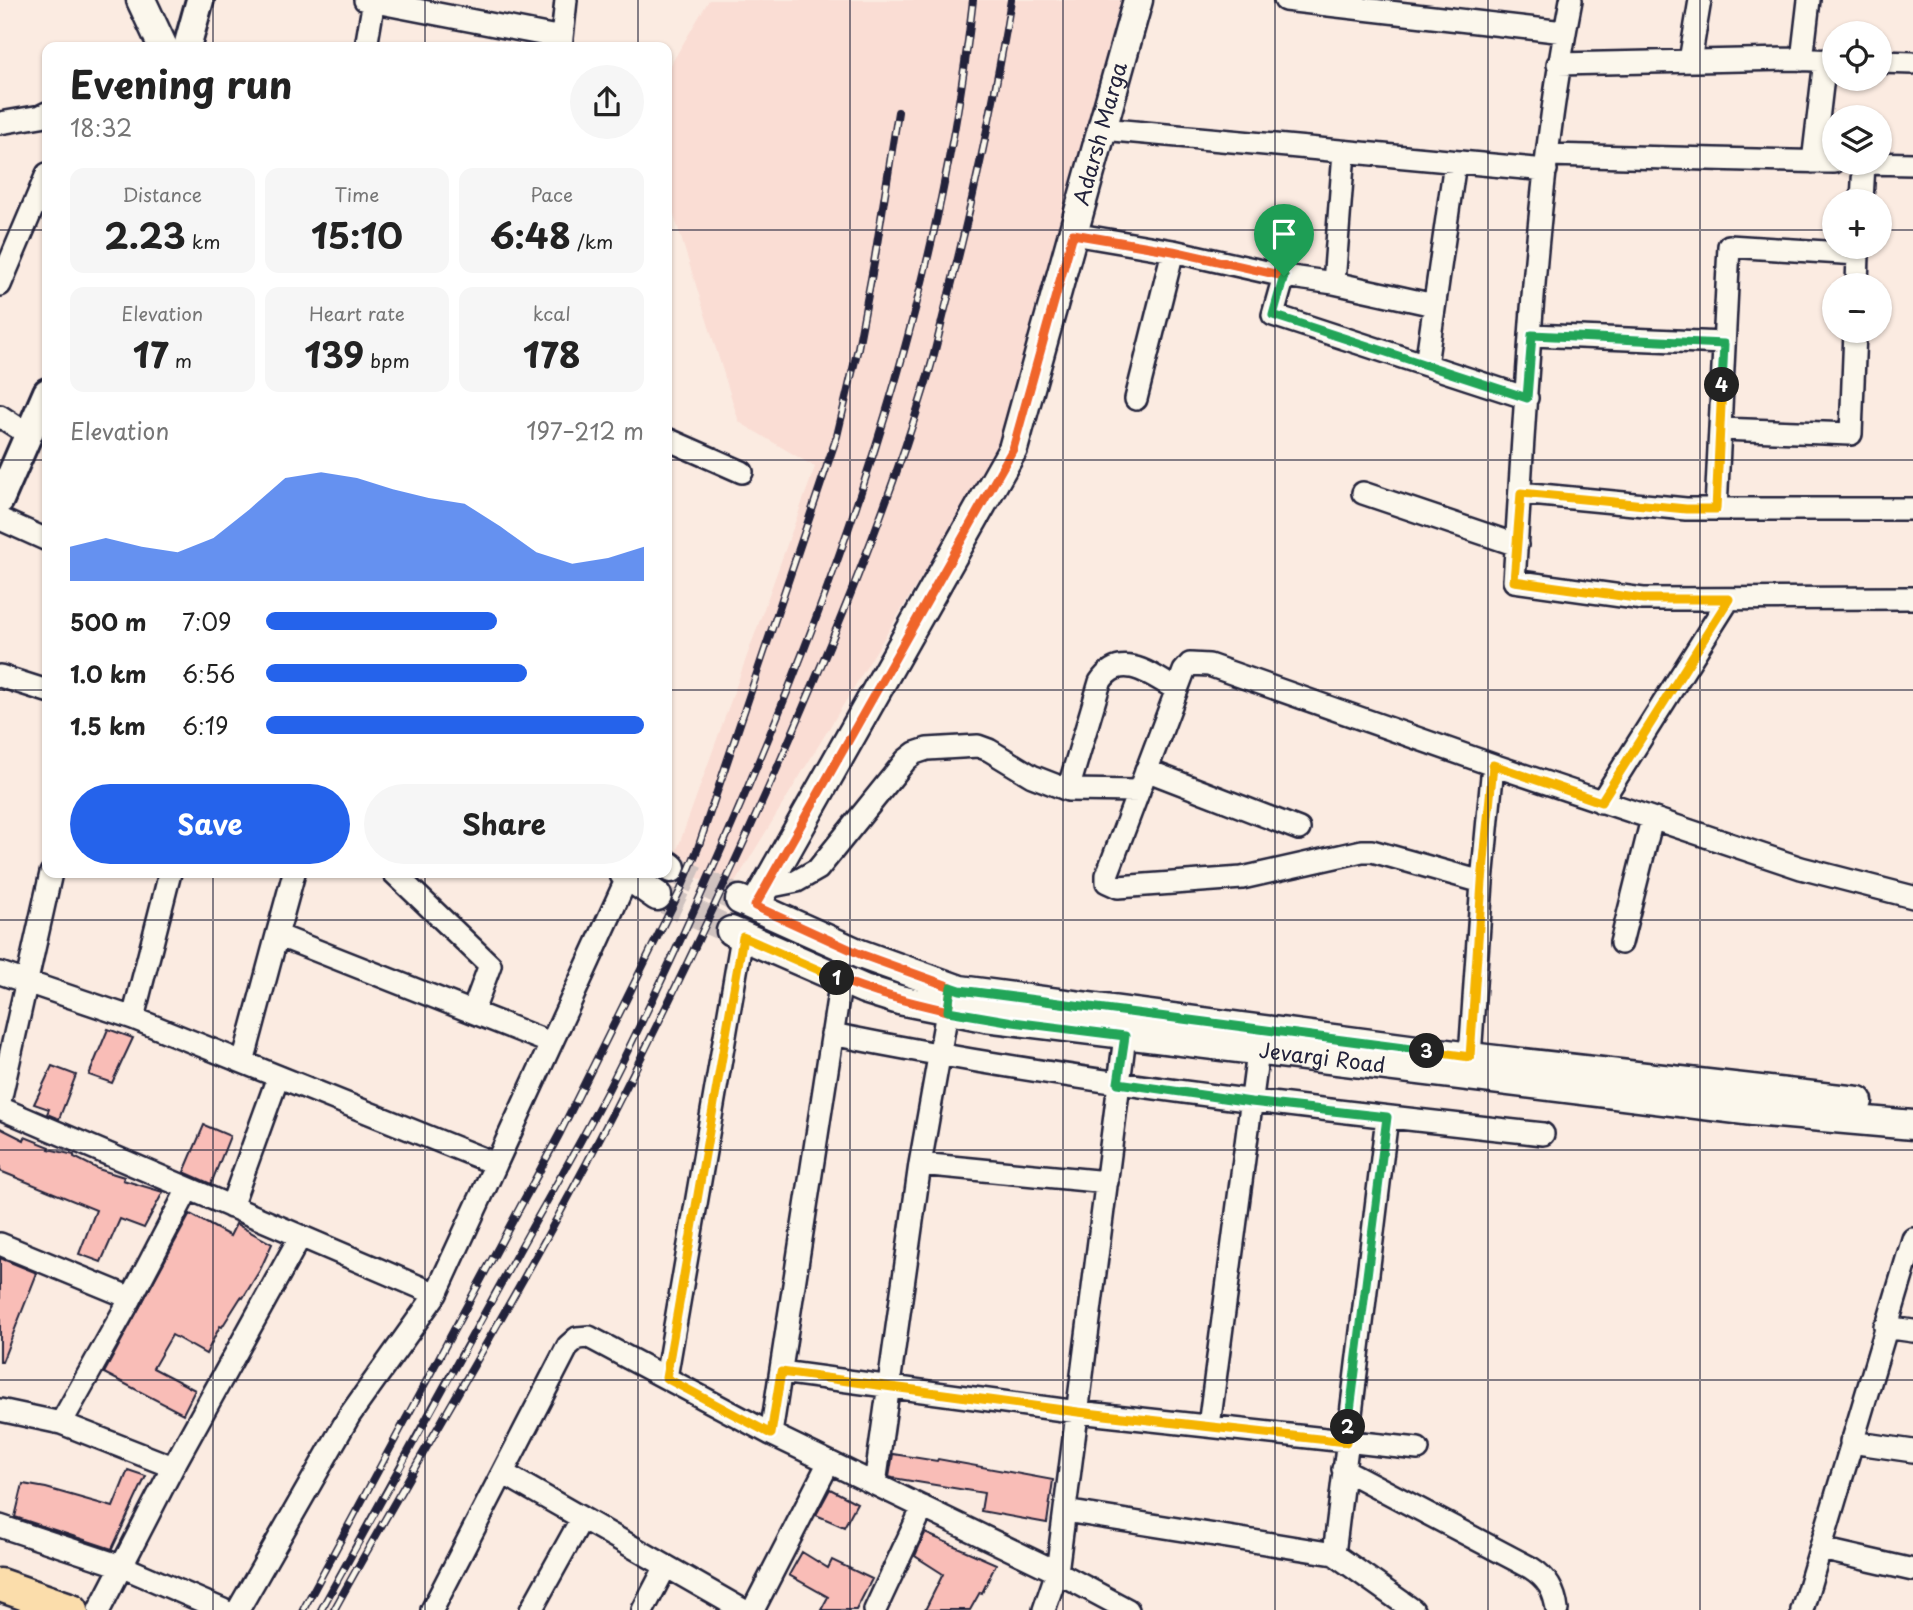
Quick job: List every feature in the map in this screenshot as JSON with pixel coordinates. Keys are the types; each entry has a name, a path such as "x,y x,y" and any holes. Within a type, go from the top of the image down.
{"main road":[{"path":"141,0 161,42"},
{"name":"Adarsh Marga","path":"754,897 1013,449 1138,0"},
{"path":"630,878 657,896"},
{"path":"754,897 949,999 960,990 1470,1057 1913,1108"},
{"name":"Jevargi Road","path":"737,934 841,979 900,1000 949,999 1013,1022 1753,1111 1913,1125"},
{"path":"0,1585 72,1610"},
{"path":"0,1604 17,1610"}],"street":[{"path":"188,42 200,0"},
{"path":"367,42 371,0 561,42 566,0"},
{"path":"1285,0 1564,32"},
{"path":"1571,0 1558,64 1540,219 1514,581 1643,599 1913,598"},
{"path":"1690,61 1700,0"},
{"path":"1802,60 1809,0"},
{"path":"1892,61 1912,60"},
{"path":"1558,64 1822,61"},
{"path":"0,123 42,116"},
{"path":"1102,130 1455,162 1822,162"},
{"path":"1334,283 1344,152"},
{"path":"1426,365 1455,162"},
{"path":"1892,164 1913,164"},
{"path":"0,285 42,186"},
{"path":"1073,234 1173,251 1434,305"},
{"path":"1716,509 1729,246 1822,250"},
{"path":"1136,399 1173,251"},
{"path":"1284,276 1273,315 1527,398"},
{"path":"1532,335 1724,344"},
{"path":"1720,429 1850,434 1854,343"},
{"path":"0,500 36,435 42,412"},
{"path":"0,416 36,435"},
{"path":"672,441 742,472"},
{"path":"1363,493 1517,545"},
{"path":"1521,493 1686,509 1913,509"},
{"path":"0,519 42,538"},
{"path":"1601,802 1729,599"},
{"path":"1482,882 1372,851 1242,878 1130,886 1111,885 1107,882 1109,869 1184,671 1191,664 1209,665 1493,765 1801,868 1913,897"},
{"path":"1068,790 1100,682 1107,672 1117,666 1134,667 1177,690"},
{"path":"0,676 42,689"},
{"path":"754,897 797,881 818,869 906,760 915,753 978,746 1032,776 1068,790 1139,791"},
{"path":"1470,1057 1493,765"},
{"path":"1146,770 1299,830"},
{"path":"1621,943 1652,819"},
{"path":"0,1101 50,878"},
{"path":"133,1018 169,878"},
{"path":"243,1062 293,878"},
{"path":"399,878 490,965 473,1010"},
{"path":"238,1610 349,1416 436,1294 625,878"},
{"path":"666,1378 737,934"},
{"path":"277,935 551,1043"},
{"path":"0,973 133,1018 496,1164"},
{"path":"771,1434 841,979"},
{"path":"875,1484 920,1164 949,999"},
{"path":"832,1034 940,1056 1251,1102 1543,1135"},
{"path":"1044,1610 1057,1572 1125,1036"},
{"path":"1209,1426 1258,1052"},
{"path":"231,1207 278,1077"},
{"path":"0,1108 436,1294"},
{"path":"1334,1554 1387,1117"},
{"path":"920,1164 1107,1182"},
{"path":"61,1423 188,1189"},
{"path":"99,1610 173,1467 300,1237"},
{"path":"1802,1610 1913,1239"},
{"path":"0,1244 131,1298"},
{"path":"1885,1327 1913,1331"},
{"path":"434,1609 568,1346 577,1338 589,1337 771,1434 1057,1572 1128,1610"},
{"path":"781,1372 1078,1412 1418,1450"},
{"path":"0,1410 61,1423 173,1467"},
{"path":"1851,1443 1913,1451"},
{"path":"753,1610 829,1462"},
{"path":"1343,1469 1531,1567 1542,1575 1551,1587 1557,1610"},
{"path":"503,1473 743,1610"},
{"path":"875,1610 923,1507"},
{"path":"1065,1511 1334,1554 1413,1610"},
{"path":"531,1610 582,1518"},
{"path":"0,1526 121,1566 223,1610"},
{"path":"1821,1549 1913,1570"},
{"path":"643,1610 666,1566"}],"shaded area":[{"path":"709,0 1125,0 1003,443 728,894 672,864 815,467 739,422 672,209 672,63"}],"building":[{"path":"108,1029 133,1038 112,1083 89,1075"},
{"path":"52,1066 76,1075 59,1119 47,1114 49,1109 34,1104"},
{"path":"204,1125 230,1136 211,1184 184,1172"},
{"path":"0,1128 24,1140 25,1137 50,1147 49,1149 74,1155 98,1169 124,1177 123,1180 163,1192 144,1228 120,1219 101,1262 79,1254 96,1210 0,1171"},
{"path":"190,1214 230,1236 236,1224 272,1244 260,1270 243,1298 241,1297 222,1327 220,1326 206,1354 172,1335 153,1368 195,1390 183,1414 104,1373"},
{"path":"0,1258 37,1273 2,1362 0,1362"},
{"path":"893,1454 938,1459 1053,1480 1047,1523 981,1511 984,1493 889,1477"},
{"path":"128,1470 146,1476 112,1549 15,1517 23,1484 113,1507"},
{"path":"830,1489 857,1503 844,1527 816,1515"},
{"path":"925,1533 996,1564 970,1610 925,1610 943,1574 915,1556"},
{"path":"802,1552 828,1568 832,1560 872,1579 856,1610 821,1610 828,1597 789,1575"}],"tunnel":[{"path":"672,868 740,900"},
{"path":"657,896 731,931"}],"railway":[{"path":"321,1610 610,1086 708,878 800,660 866,476 895,383 920,288 960,97 973,0"},
{"path":"334,1610 533,1261 619,1102 727,879 819,671 877,526 930,368 975,184 1011,0"},
{"path":"303,1610 560,1133 681,889 698,848 837,436 858,348 898,112"}],"route":[{"path":"1284,276 1173,251 1073,234 1013,449 755,906 860,954 951,987 948,1011 900,1000 864,989 743,937 666,1378 771,1434 781,1372 1078,1412 1346,1442 1387,1117 1251,1102 1118,1083 1125,1036 948,1011 951,987 1470,1057 1493,765 1601,802 1729,599 1643,599 1514,581 1521,493 1686,509 1716,509 1724,344 1532,335 1527,398 1273,315 1284,276"}]}
